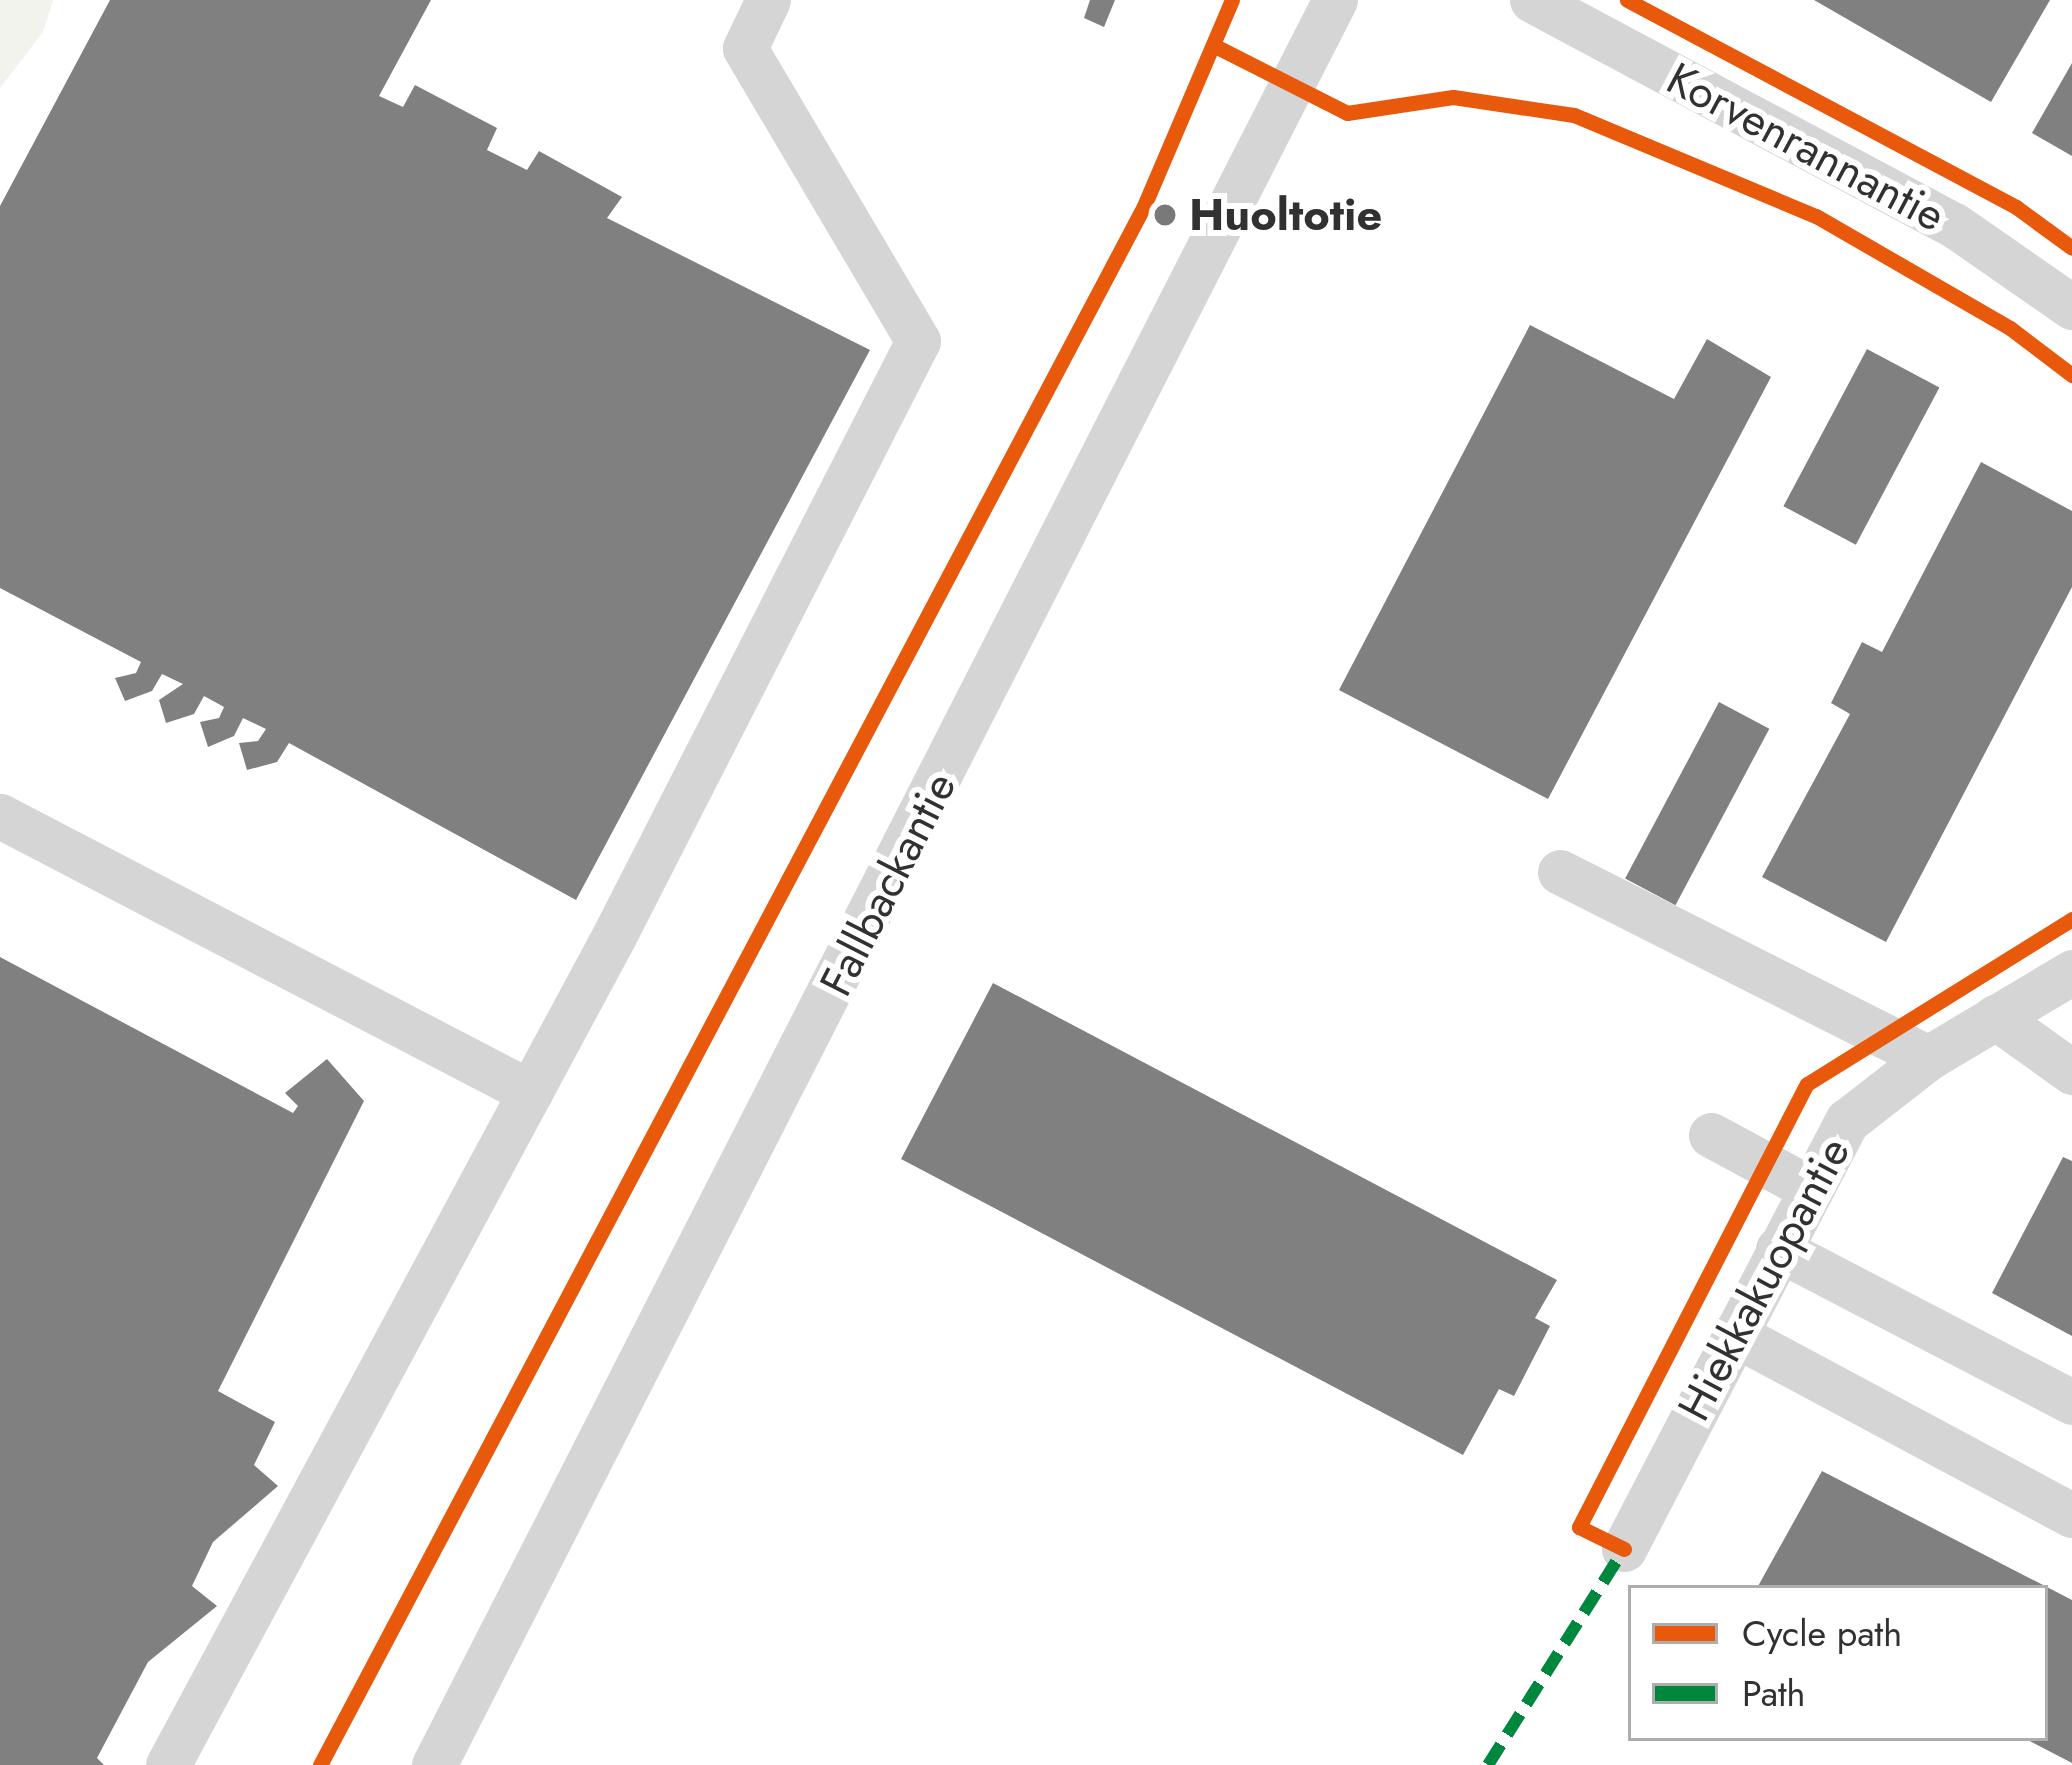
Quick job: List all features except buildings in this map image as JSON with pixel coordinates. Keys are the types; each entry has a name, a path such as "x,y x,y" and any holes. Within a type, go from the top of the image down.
{"street":[{"path":"168,1765 530,1092 918,340 745,48 768,0"},
{"name":"Fallbackantie","path":"434,1765 1335,0"},
{"name":"Korvenrannantie","path":"1532,0 1954,225 2072,307"},
{"path":"0,816 530,1092"},
{"path":"1560,872 1928,1058"},
{"name":"Hiekkakuopantie","path":"1624,1550 1847,1121 1928,1058 2072,972"},
{"path":"1995,1017 2072,1072"},
{"path":"1711,1136 1811,1189"},
{"path":"1778,1249 2072,1402"},
{"path":"1733,1334 2072,1515"}],"shaded area":[{"path":"0,0 53,0 43,32 0,88"}],"marked path":[{"path":"1488,1765 1624,1549"}],"cycle path":[{"path":"320,1765 1144,206 1232,0"},
{"path":"1627,0 2016,207 2072,248"},
{"path":"1217,47 1347,113 1453,97 1574,115 1816,216 2010,328 2072,375"},
{"path":"1624,1549 1579,1527 1807,1084 2072,919"}],"place":[{"name":"Huoltotie","path":"1165,215"}]}
